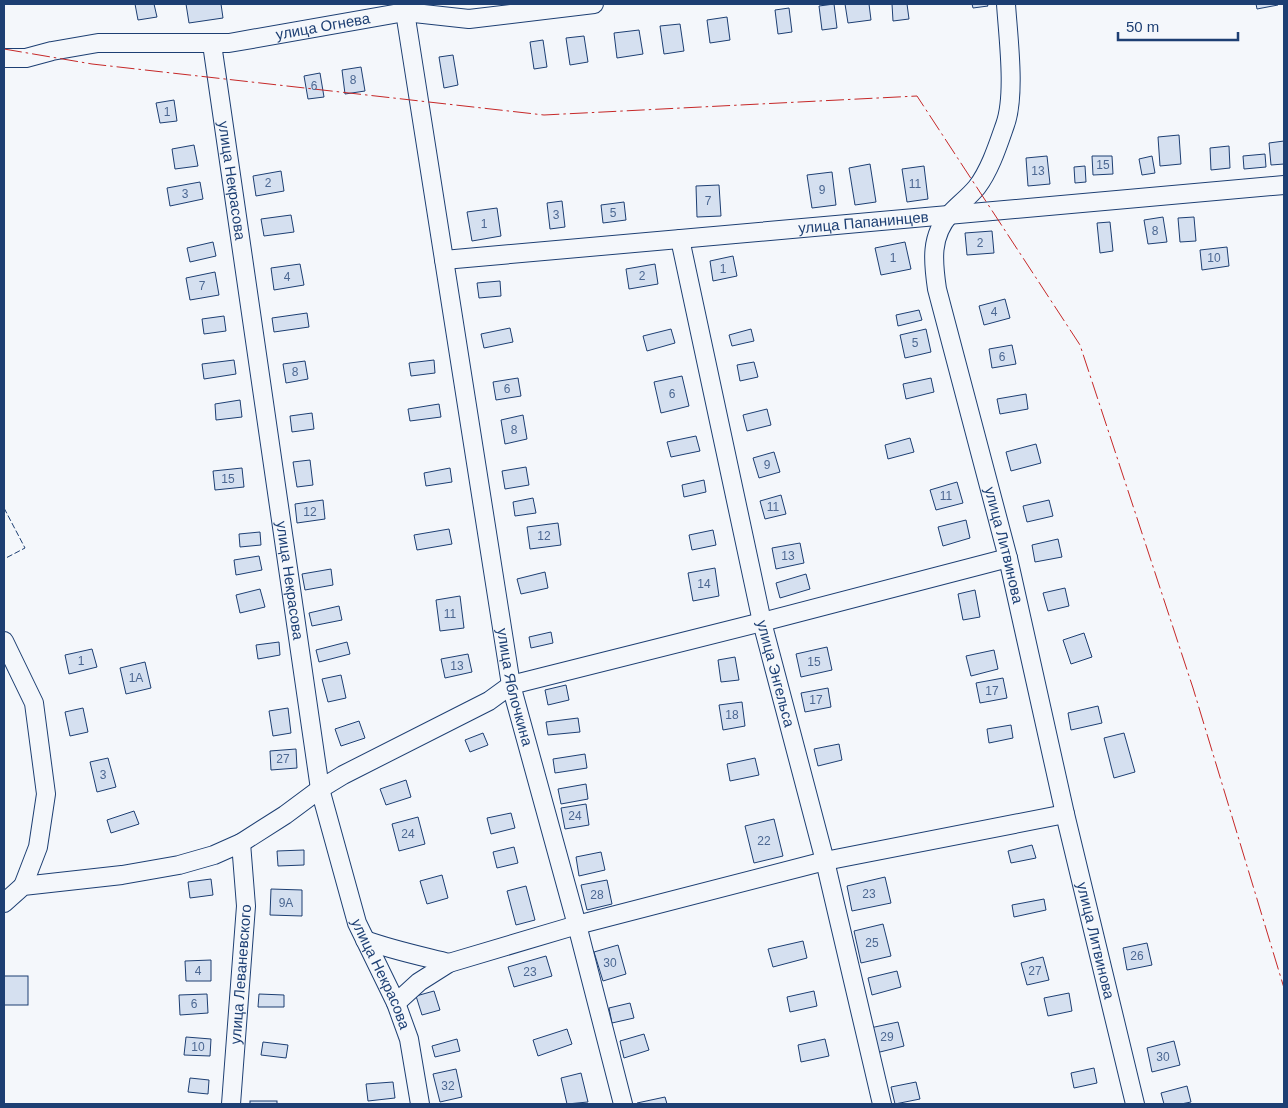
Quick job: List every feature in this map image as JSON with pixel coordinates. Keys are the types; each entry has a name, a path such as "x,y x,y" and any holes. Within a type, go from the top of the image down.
{"street":[{"name":"улица Огнева","path":"4,58 26,58 52,51 98,43 229,43 405,12 470,19 594,4"},
{"name":"улица Литвинова","path":"1006,4 1010,95 1006,122 988,167 977,187 949,215 938,230 934,268 937,289 1008,558 1065,814 1135,1104"},
{"name":"улица Яблочкина","path":"405,12 511,685 577,925 623,1104"},
{"name":"улица Некрасова","path":"212,44 320,789 357,923 396,1003 409,1039 420,1104"},
{"name":"улица Папанинцев","path":"444,260 1284,185"},
{"name":"улица Энгельса","path":"680,239 762,622 825,860 882,1104"},
{"path":"23,886 122,876 179,865 214,855 241,843 286,816 320,789 343,775 489,701 511,685 1008,558"},
{"path":"4,641 34,703 46,794 38,847 23,886 4,902"},
{"path":"396,1003 418,982 449,963 577,925 825,860 1065,814"},
{"name":"улица Леваневского","path":"231,1104 246,906 241,843"},
{"path":"365,940 387,948 449,963"}],"building":[{"path":"135,4 154,4 157,17 138,20"},
{"path":"186,4 221,4 223,18 189,23"},
{"path":"834,4 837,28 822,30 819,6"},
{"path":"845,4 869,4 871,20 848,23"},
{"path":"892,4 907,4 909,19 893,21"},
{"path":"972,4 987,4 988,6 973,8"},
{"path":"1256,4 1278,4 1278,5 1257,9"},
{"path":"789,8 792,32 778,34 775,10"},
{"path":"727,17 730,40 710,43 707,20"},
{"path":"680,24 684,51 664,54 660,26"},
{"path":"639,30 643,54 617,58 614,33"},
{"path":"584,36 588,62 570,65 566,38"},
{"path":"543,40 547,67 534,69 530,42"},
{"path":"453,55 458,85 444,88 439,57"},
{"path":"361,67 365,91 345,94 342,70"},
{"path":"320,73 324,97 308,99 304,76"},
{"path":"174,100 177,121 160,123 156,103"},
{"path":"1179,135 1181,164 1160,166 1158,137"},
{"path":"1284,141 1284,164 1271,165 1269,143"},
{"path":"194,145 198,166 175,169 172,149"},
{"path":"1229,146 1230,168 1211,170 1210,148"},
{"path":"1265,154 1266,167 1244,169 1243,156"},
{"path":"1047,156 1050,184 1028,186 1026,158"},
{"path":"1092,156 1112,156 1113,174 1093,175"},
{"path":"1152,156 1155,173 1142,175 1139,159"},
{"path":"870,164 876,202 855,205 849,168"},
{"path":"924,166 928,199 907,202 902,169"},
{"path":"1085,166 1086,182 1075,183 1074,167"},
{"path":"281,171 284,191 256,196 253,176"},
{"path":"832,172 836,205 812,208 807,175"},
{"path":"200,182 203,199 170,206 167,188"},
{"path":"719,185 721,216 697,217 696,186"},
{"path":"562,201 565,227 550,229 547,203"},
{"path":"624,202 626,220 603,223 601,205"},
{"path":"497,208 501,236 472,241 467,212"},
{"path":"291,215 294,232 264,236 261,219"},
{"path":"1163,217 1167,242 1148,244 1144,220"},
{"path":"1194,217 1196,241 1180,242 1178,218"},
{"path":"1110,222 1113,251 1100,253 1097,223"},
{"path":"992,231 994,253 967,255 965,233"},
{"path":"213,242 216,256 190,262 187,248"},
{"path":"905,242 911,269 881,275 875,248"},
{"path":"1227,247 1229,266 1202,270 1200,250"},
{"path":"733,256 737,276 713,281 710,261"},
{"path":"300,264 304,285 274,290 271,268"},
{"path":"655,264 658,284 629,289 626,269"},
{"path":"215,272 219,295 190,300 186,278"},
{"path":"500,281 501,296 479,298 477,283"},
{"path":"1005,299 1010,318 984,325 979,306"},
{"path":"919,310 922,320 898,326 896,315"},
{"path":"307,313 309,327 274,332 272,318"},
{"path":"224,316 226,331 204,334 202,319"},
{"path":"510,328 513,342 484,348 481,334"},
{"path":"671,329 675,343 647,351 643,336"},
{"path":"751,329 754,341 732,346 729,335"},
{"path":"926,329 931,352 905,358 900,335"},
{"path":"1012,345 1016,364 992,368 989,349"},
{"path":"234,360 236,374 204,379 202,364"},
{"path":"434,360 435,373 411,376 409,363"},
{"path":"305,361 308,379 286,383 283,364"},
{"path":"754,362 758,377 740,381 737,365"},
{"path":"682,376 689,406 661,413 654,382"},
{"path":"518,378 521,396 496,400 493,382"},
{"path":"931,378 934,392 906,399 903,384"},
{"path":"1026,394 1028,409 1000,414 997,399"},
{"path":"240,400 242,417 216,420 215,404"},
{"path":"439,404 441,417 410,421 408,409"},
{"path":"767,409 771,425 747,431 743,415"},
{"path":"312,413 314,429 292,432 290,416"},
{"path":"523,415 527,439 505,444 501,420"},
{"path":"696,436 700,451 671,457 667,442"},
{"path":"910,438 914,452 888,459 885,445"},
{"path":"1036,444 1041,463 1011,471 1006,452"},
{"path":"774,452 780,472 759,478 753,458"},
{"path":"310,460 313,485 297,487 293,462"},
{"path":"526,467 529,485 505,489 502,471"},
{"path":"242,468 244,487 215,490 213,471"},
{"path":"450,468 452,482 426,486 424,473"},
{"path":"704,480 706,492 684,497 682,485"},
{"path":"957,482 963,503 936,510 930,490"},
{"path":"781,495 786,514 765,519 760,501"},
{"path":"533,498 536,513 515,516 513,502"},
{"path":"323,500 325,519 297,523 295,504"},
{"path":"1049,500 1053,516 1027,522 1023,506"},
{"path":"966,520 970,538 943,546 938,527"},
{"path":"558,523 561,545 530,549 527,527"},
{"path":"449,529 452,544 417,550 414,535"},
{"path":"713,530 716,545 692,550 689,535"},
{"path":"260,532 261,545 240,547 239,534"},
{"path":"1058,539 1062,557 1035,562 1032,545"},
{"path":"800,543 804,563 776,569 772,548"},
{"path":"259,556 262,570 236,575 234,560"},
{"path":"715,568 719,596 693,601 688,573"},
{"path":"331,569 333,585 305,590 302,574"},
{"path":"545,572 548,588 521,594 517,579"},
{"path":"806,574 810,589 780,598 776,583"},
{"path":"1065,588 1069,606 1048,611 1043,593"},
{"path":"260,589 265,607 240,613 236,595"},
{"path":"975,590 980,617 963,620 958,594"},
{"path":"460,596 464,628 440,631 436,600"},
{"path":"339,606 342,620 312,626 309,613"},
{"path":"551,632 553,643 531,648 529,637"},
{"path":"1084,633 1092,657 1071,664 1063,640"},
{"path":"279,642 280,655 258,659 256,645"},
{"path":"347,642 350,654 319,662 316,650"},
{"path":"827,647 832,670 801,677 796,654"},
{"path":"92,649 97,667 69,674 65,655"},
{"path":"994,650 998,669 971,676 966,656"},
{"path":"468,654 472,672 445,678 441,659"},
{"path":"735,657 739,680 721,682 718,660"},
{"path":"145,662 151,688 126,694 120,668"},
{"path":"341,675 346,698 328,702 322,679"},
{"path":"1003,678 1007,698 980,703 976,683"},
{"path":"566,685 569,700 548,705 545,690"},
{"path":"828,688 831,707 805,712 801,693"},
{"path":"742,702 745,726 723,730 719,705"},
{"path":"1098,706 1102,723 1071,730 1068,713"},
{"path":"83,708 88,732 70,736 65,712"},
{"path":"288,708 291,733 273,736 269,711"},
{"path":"578,718 580,732 548,735 546,722"},
{"path":"359,721 365,738 341,746 335,729"},
{"path":"1011,725 1013,738 989,743 987,729"},
{"path":"483,733 488,745 470,752 465,740"},
{"path":"1124,733 1135,772 1114,778 1104,738"},
{"path":"839,744 842,760 818,766 814,749"},
{"path":"296,749 297,768 271,770 270,751"},
{"path":"585,754 587,768 555,773 553,759"},
{"path":"108,758 116,787 97,792 90,762"},
{"path":"755,758 759,775 730,781 727,764"},
{"path":"406,780 411,797 386,805 380,789"},
{"path":"586,784 588,799 561,804 558,789"},
{"path":"586,804 589,825 565,829 561,808"},
{"path":"134,811 139,824 111,833 107,820"},
{"path":"511,813 515,828 491,834 487,818"},
{"path":"418,817 425,844 399,851 392,824"},
{"path":"774,819 783,856 754,863 745,826"},
{"path":"1032,845 1036,858 1011,863 1008,851"},
{"path":"514,847 518,863 497,868 493,852"},
{"path":"304,850 304,865 278,866 277,851"},
{"path":"601,852 605,870 579,876 576,857"},
{"path":"442,875 448,898 427,904 420,881"},
{"path":"885,877 891,903 852,911 847,886"},
{"path":"211,879 213,895 190,898 188,882"},
{"path":"607,880 612,904 587,910 581,885"},
{"path":"526,886 535,920 516,925 507,891"},
{"path":"271,889 302,890 302,916 270,915"},
{"path":"1044,899 1046,910 1014,917 1012,905"},
{"path":"883,924 891,956 861,963 854,931"},
{"path":"803,941 807,958 773,967 768,949"},
{"path":"1147,943 1152,965 1127,970 1123,948"},
{"path":"618,945 626,974 603,981 594,952"},
{"path":"546,956 552,976 514,987 508,967"},
{"path":"1043,957 1049,980 1027,985 1021,963"},
{"path":"211,960 211,981 186,981 185,961"},
{"path":"897,971 901,987 872,995 868,978"},
{"path":"4,976 28,976 28,1005 4,1005"},
{"path":"434,991 440,1010 422,1015 416,996"},
{"path":"814,991 817,1006 790,1012 787,997"},
{"path":"1069,993 1072,1011 1048,1016 1044,998"},
{"path":"207,994 208,1013 180,1015 179,995"},
{"path":"259,994 284,995 284,1007 258,1007"},
{"path":"630,1003 634,1018 612,1023 609,1008"},
{"path":"898,1022 904,1046 876,1053 870,1028"},
{"path":"567,1029 572,1044 538,1056 533,1040"},
{"path":"644,1034 649,1050 624,1058 620,1041"},
{"path":"186,1037 211,1039 210,1056 184,1055"},
{"path":"457,1039 460,1051 435,1057 432,1046"},
{"path":"825,1039 829,1056 801,1062 798,1045"},
{"path":"1174,1041 1180,1065 1152,1072 1147,1048"},
{"path":"263,1042 288,1045 286,1058 261,1055"},
{"path":"1094,1068 1097,1083 1074,1088 1071,1073"},
{"path":"456,1069 462,1097 440,1102 433,1074"},
{"path":"581,1073 588,1102 567,1104 561,1078"},
{"path":"190,1078 209,1080 208,1094 188,1092"},
{"path":"393,1082 395,1098 368,1101 366,1084"},
{"path":"916,1082 920,1099 895,1104 891,1087"},
{"path":"1187,1086 1191,1102 1164,1104 1161,1093"},
{"path":"665,1097 667,1104 637,1104 637,1103"},
{"path":"250,1101 277,1101 277,1104 250,1104"}],"fence":[{"path":"4,508 25,548 4,559"}],"power":[{"path":"4,49 92,64 544,115 917,96 1080,345 1193,688 1284,988"}]}
